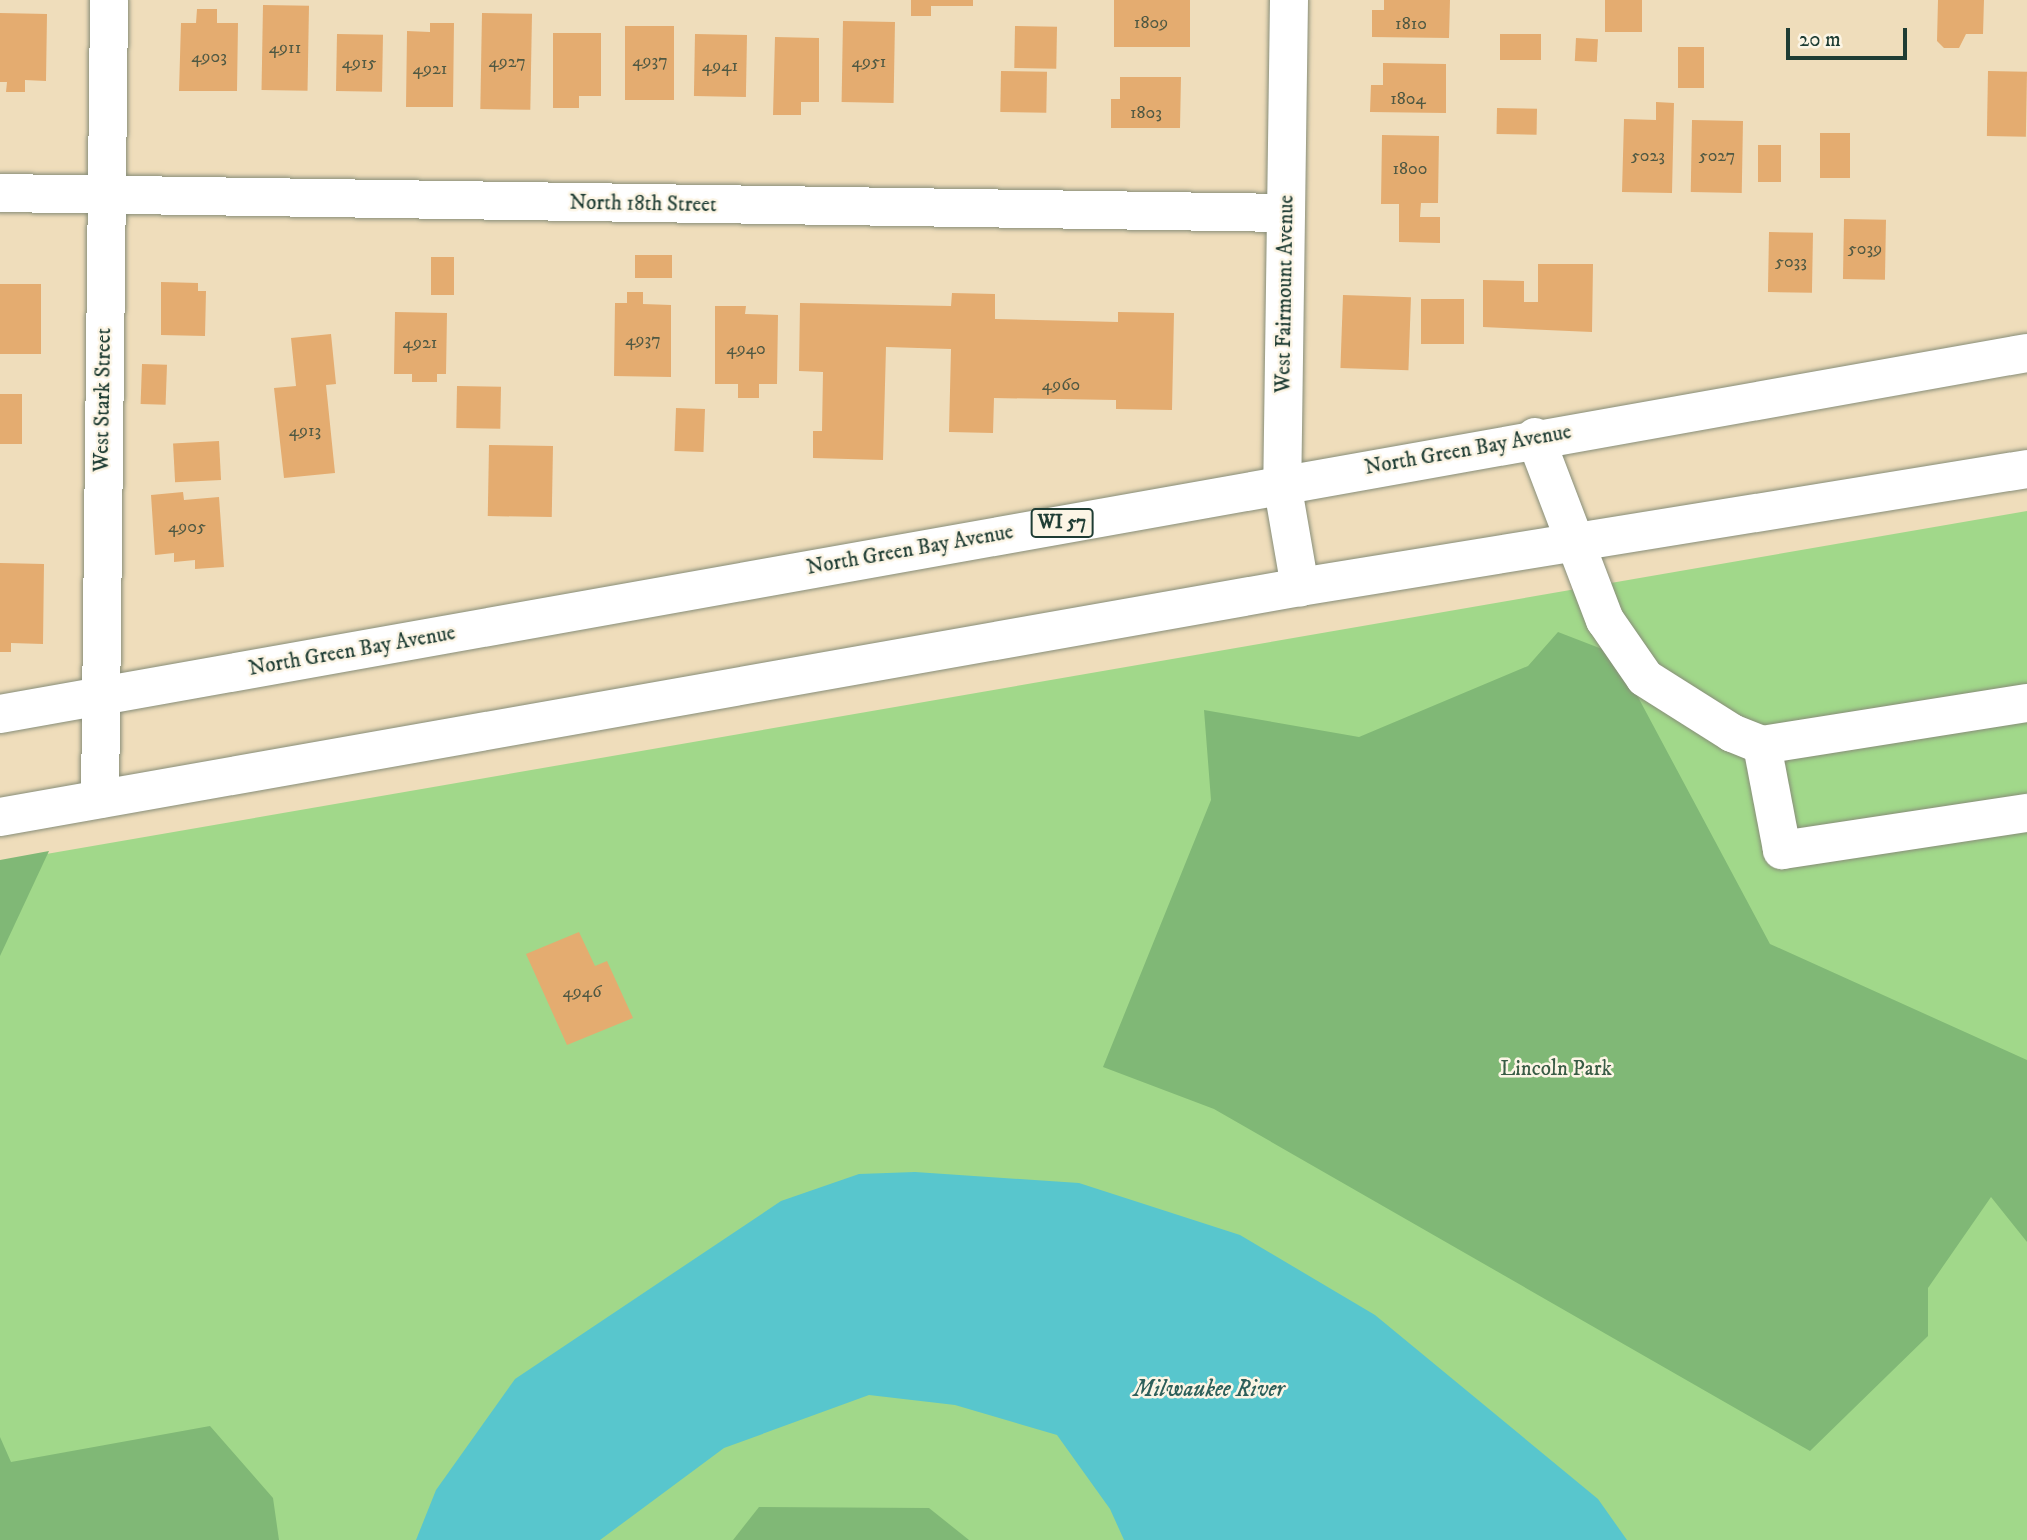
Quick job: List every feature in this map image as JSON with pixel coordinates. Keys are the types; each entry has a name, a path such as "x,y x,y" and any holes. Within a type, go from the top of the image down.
{"main road":[{"name":"West Stark Street","path":"100,800 98,696 109,0"},
{"name":"West Fairmount Avenue","path":"1289,0 1282,483 1300,587"},
{"name":"North 18th Street","path":"0,193 1286,212"},
{"name":"North Green Bay Avenue","path":"0,714 1535,437 2027,353"},
{"path":"1535,437 1573,543 1605,620 1645,678 1732,733 1762,745 2027,702"},
{"path":"0,817 1300,587 2027,469"},
{"path":"1762,745 1782,850 2027,813"}],"green space":[{"name":"Lincoln Park","path":"2027,511 2027,1540 0,1540 0,862"},
{"path":"1558,632 1615,654 1770,944 2027,1060 2027,1242 1991,1197 1928,1288 1928,1336 1810,1451 1214,1109 1103,1067 1211,800 1204,710 1359,737 1528,666"},
{"path":"49,851 0,956 0,860"},
{"path":"210,1426 273,1498 279,1540 0,1540 0,1437 11,1462"},
{"path":"759,1507 929,1508 969,1540 733,1540"}],"water":[{"name":"Milwaukee River","path":"915,1172 1079,1183 1240,1235 1375,1315 1598,1499 1627,1540 1124,1540 1110,1509 1057,1435 955,1405 869,1395 724,1448 600,1540 416,1540 436,1490 515,1379 781,1201 859,1174"}],"building":[{"path":"911,0 973,0 973,6 931,6 931,16 911,16"},
{"path":"1114,0 1190,0 1190,47 1114,47"},
{"path":"1384,0 1450,0 1449,38 1372,37 1372,10 1384,10"},
{"path":"1605,0 1642,0 1642,32 1605,32"},
{"path":"1938,0 1984,0 1983,34 1966,34 1959,48 1944,48 1937,41"},
{"path":"263,5 309,6 308,91 262,90"},
{"path":"197,9 217,9 217,23 238,23 237,91 179,91 181,23 196,23"},
{"path":"0,13 47,14 46,81 25,80 25,92 6,92 7,82 0,82"},
{"path":"482,13 532,14 530,110 480,109"},
{"path":"843,21 895,22 894,103 842,102"},
{"path":"430,23 454,23 453,107 406,107 407,31 430,32"},
{"path":"625,26 674,26 674,100 625,100"},
{"path":"1015,26 1057,27 1056,69 1014,68"},
{"path":"553,33 601,33 601,96 579,96 579,108 553,108"},
{"path":"337,34 383,35 382,92 336,91"},
{"path":"695,34 747,35 746,97 694,96"},
{"path":"1500,34 1541,34 1541,60 1500,60"},
{"path":"775,37 819,38 819,102 801,102 801,115 773,115"},
{"path":"1576,38 1598,39 1597,62 1575,61"},
{"path":"1678,47 1704,47 1704,88 1678,88"},
{"path":"1383,63 1446,64 1446,113 1370,112 1371,85 1383,85"},
{"path":"1001,71 1047,72 1046,113 1000,112"},
{"path":"1988,71 2027,72 2026,137 1987,136"},
{"path":"1120,77 1181,77 1180,128 1111,128 1111,99 1120,99"},
{"path":"1656,102 1674,103 1672,193 1622,192 1624,119 1656,120"},
{"path":"1497,108 1537,109 1537,135 1497,134"},
{"path":"1692,120 1743,121 1742,193 1691,192"},
{"path":"1820,133 1850,133 1850,178 1820,178"},
{"path":"1382,135 1439,136 1438,203 1421,203 1420,217 1440,217 1440,243 1399,242 1399,204 1381,204"},
{"path":"1758,145 1781,145 1781,182 1758,182"},
{"path":"1844,219 1886,220 1885,280 1843,279"},
{"path":"1769,232 1813,233 1812,293 1768,292"},
{"path":"635,255 672,255 672,278 635,278"},
{"path":"431,257 454,257 454,295 431,295"},
{"path":"1538,264 1593,264 1592,332 1483,327 1483,280 1524,281 1524,302 1538,302"},
{"path":"161,282 198,283 198,291 206,291 205,336 161,335"},
{"path":"0,284 41,284 41,354 0,354"},
{"path":"627,292 643,292 643,304 671,305 671,377 614,376 615,303 627,303"},
{"path":"952,293 995,294 995,319 1118,322 1118,312 1174,313 1172,410 1116,409 1116,400 994,398 993,433 949,432 951,349 886,347 883,460 813,458 813,431 822,431 823,372 799,371 800,303 951,306"},
{"path":"1343,295 1411,297 1408,370 1340,368"},
{"path":"1421,299 1464,299 1464,344 1421,344"},
{"path":"715,306 746,306 745,314 778,315 777,384 759,384 759,398 738,398 738,384 715,384"},
{"path":"395,312 447,313 446,374 437,374 437,382 412,382 412,374 394,374"},
{"path":"331,334 336,384 326,385 335,473 284,478 274,388 296,386 291,338"},
{"path":"142,364 167,365 166,405 141,404"},
{"path":"457,386 501,387 500,429 456,428"},
{"path":"0,394 22,394 22,444 0,444"},
{"path":"676,408 705,409 703,452 674,451"},
{"path":"219,441 221,480 175,482 173,443"},
{"path":"489,445 553,446 552,517 488,516"},
{"path":"183,492 184,500 219,497 224,567 195,569 195,560 174,562 174,553 155,555 151,495"},
{"path":"0,563 44,564 43,644 11,643 11,652 0,652"},
{"path":"579,932 595,966 607,961 633,1018 567,1045 526,954"}]}
